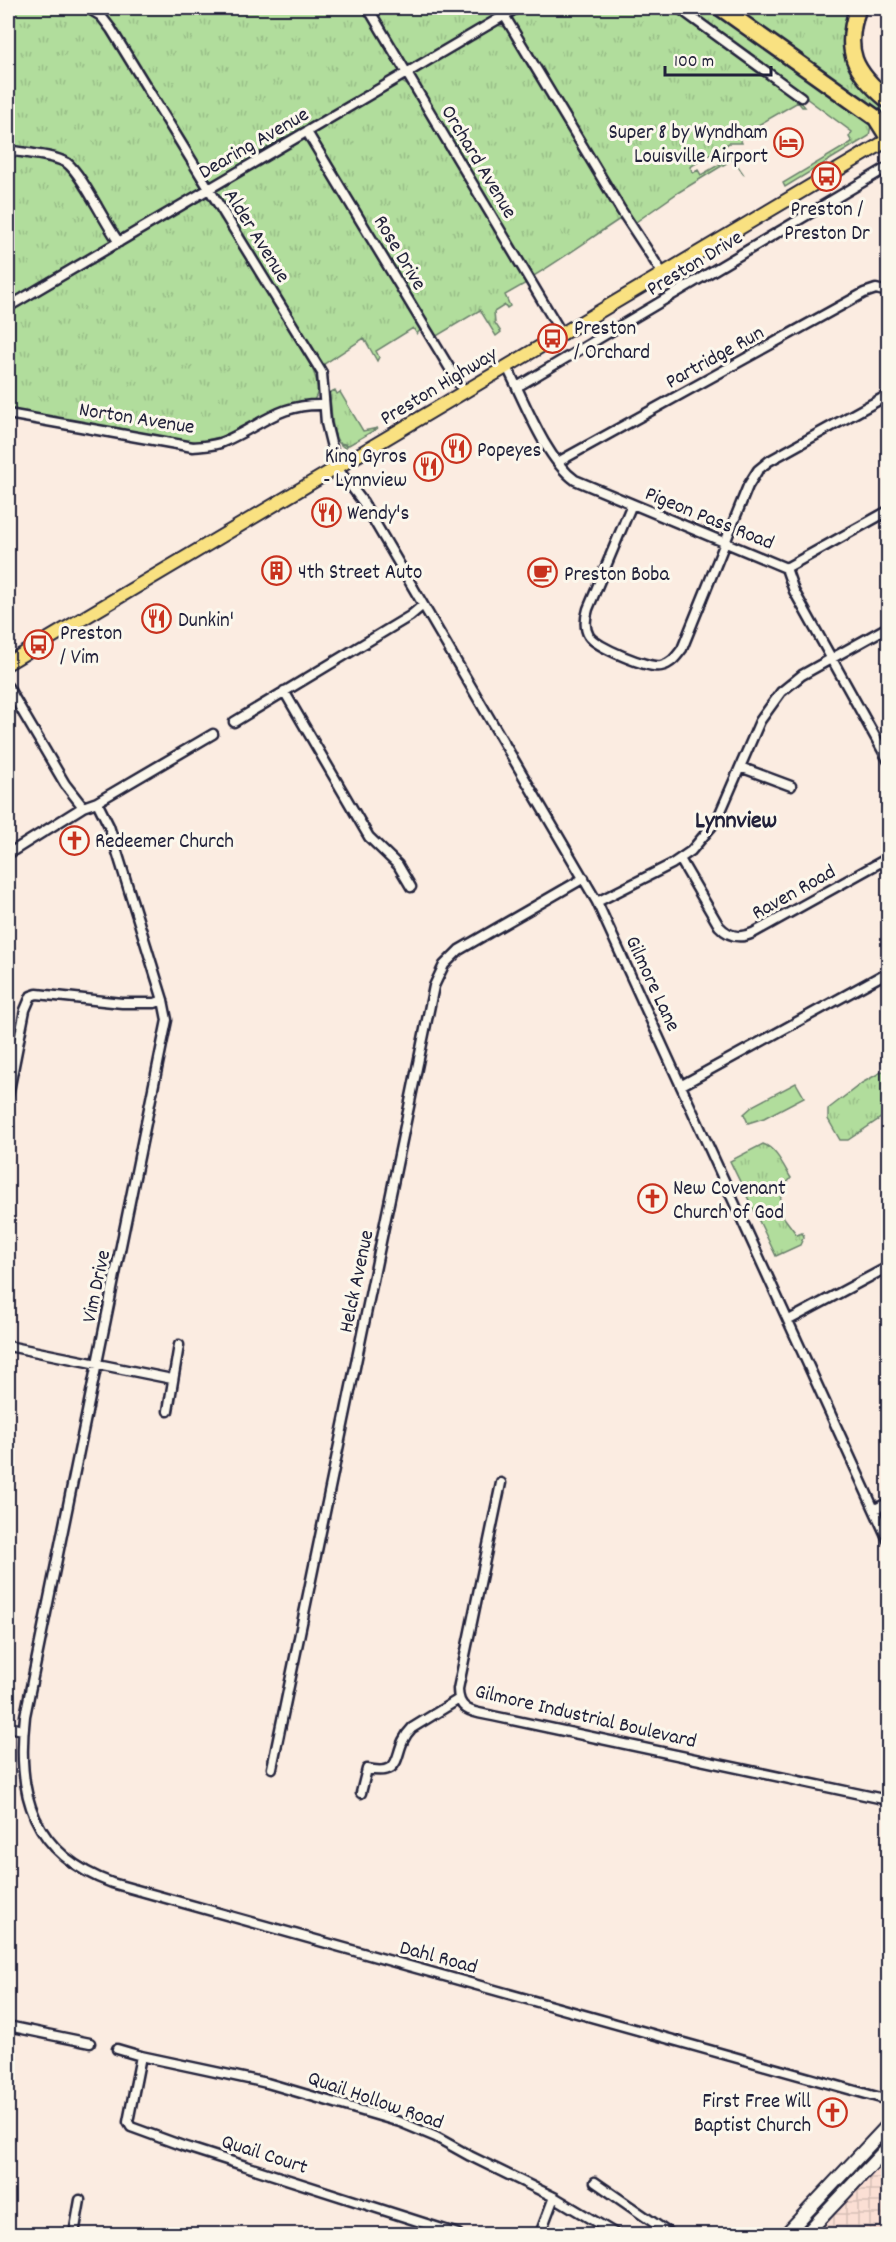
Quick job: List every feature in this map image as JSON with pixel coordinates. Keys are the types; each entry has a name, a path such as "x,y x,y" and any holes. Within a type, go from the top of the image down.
{"highway":[{"path":"721,8 876,118 888,138"},
{"path":"855,15 857,50 871,76 888,90"},
{"path":"855,15 850,37 856,64 864,78 888,100"}],"main road":[{"name":"Preston Highway","path":"8,663 888,138"},
{"path":"786,2235 888,2125"},
{"path":"806,2235 888,2147"}],"street":[{"path":"83,8 88,8"},
{"name":"Alder Avenue","path":"88,8 101,16 111,29 322,373 326,423 337,468"},
{"name":"Orchard Avenue","path":"368,8 562,334"},
{"name":"Dearing Avenue","path":"8,307 517,8"},
{"path":"680,8 801,98"},
{"path":"504,15 621,210 663,274"},
{"name":"Rose Drive","path":"307,132 464,392"},
{"path":"8,150 47,157 67,164 77,175 119,242"},
{"name":"Preston Drive","path":"517,387 888,167"},
{"name":"Partridge Run","path":"558,462 864,293 876,289 888,292"},
{"name":"Pigeon Pass Road","path":"507,367 544,441 565,472 575,480 786,568 794,591 831,658 885,744 888,760"},
{"path":"632,504 588,609 585,623 588,635 598,644 649,666 659,667 668,664 682,649 753,476 763,465 888,395"},
{"name":"Norton Avenue","path":"8,414 193,447 223,443 275,413 309,404 324,405"},
{"name":"Gilmore Lane","path":"337,468 363,502 597,902 888,1540"},
{"path":"786,568 888,511"},
{"path":"234,722 410,616 423,605"},
{"path":"597,902 691,851 711,830 723,808 760,721 773,701 791,683 888,627"},
{"path":"8,687 65,784 83,807"},
{"path":"284,691 369,837 398,865 411,887"},
{"path":"8,854 83,807 97,802 213,734"},
{"path":"740,767 791,786"},
{"name":"Vim Drive","path":"25,1786 21,1761 29,1689 166,1032 167,1015 163,1000 109,826 97,802"},
{"name":"Raven Road","path":"680,859 719,926 732,936 744,937 888,858"},
{"name":"Helck Avenue","path":"272,1768 434,986 444,965 459,950 584,878"},
{"path":"682,1085 888,972"},
{"path":"8,1096 27,1001 31,996 38,994 122,1003 155,1003 163,1000"},
{"path":"789,1320 888,1267"},
{"path":"168,1411 179,1346"},
{"path":"8,1347 172,1379"},
{"name":"Gilmore Industrial Boulevard","path":"501,1483 458,1689 459,1699 468,1710 888,1800"},
{"path":"875,1509 888,1503"},
{"path":"361,1793 367,1769 381,1772 390,1769 396,1761 406,1734 459,1699"},
{"path":"8,1727 23,1730"},
{"name":"Dahl Road","path":"25,1786 35,1816 51,1842 74,1864 98,1878 888,2100"},
{"path":"8,2026 90,2043"},
{"name":"Quail Hollow Road","path":"117,2049 267,2082 400,2122 436,2137 554,2197 615,2235"},
{"name":"Quail Court","path":"141,2056 128,2122 131,2127 458,2235"},
{"path":"595,2182 670,2235"},
{"path":"540,2235 554,2197"},
{"path":"74,2235 80,2200"}],"shaded area":[{"path":"888,2125 888,2234 786,2234"}],"green space":[{"path":"8,8 68,9 91,16 101,22 201,182 201,189 120,235 71,159 8,146"},
{"path":"102,8 366,8 400,67 400,71 211,182"},
{"path":"372,8 512,8 409,66 404,63"},
{"path":"522,8 676,8 805,107 798,102 739,136 742,143 729,143 690,167 693,173 698,170 701,175 729,159 727,155 729,153 744,175 733,159 633,224 511,20 513,13"},
{"path":"684,8 715,8 865,117 871,125 869,136 785,187 783,183 852,142 849,137 852,132"},
{"path":"732,8 850,8 844,35 888,106 888,120"},
{"path":"494,24 508,28 623,217 532,277 412,74"},
{"path":"400,81 411,87 528,282 505,295 510,306 507,308 505,305 494,312 495,323 501,332 496,336 480,310 435,337 315,137 315,131"},
{"path":"302,138 309,140 422,328 417,334 413,328 376,351 379,357 377,361 364,338 324,364 325,370 216,192"},
{"path":"8,153 51,161 66,168 73,174 112,240 8,304"},
{"path":"207,195 306,356 314,372 317,385 313,401 283,406 229,435 197,442 160,438 8,411 8,310"},
{"path":"335,390 337,394 340,392 363,431 378,428 349,445 340,443 347,446 345,448 340,444 336,438 332,424 329,393"},
{"path":"883,1071 888,1071 888,1113 848,1140 840,1140 828,1119 828,1109 862,1083"},
{"path":"796,1083 804,1097 764,1118 748,1123 744,1114 754,1105"},
{"path":"763,1144 776,1154 791,1178 782,1192 783,1208 779,1211 797,1235 802,1233 804,1236 800,1245 776,1256 730,1161"}],"place":[{"name":"Super 8 by Wyndham Louisville Airport","path":"789,143"},
{"name":"Preston / Preston Dr","path":"827,177"},
{"name":"Preston / Orchard","path":"553,339"},
{"name":"Popeyes","path":"456,449"},
{"name":"King Gyros - Lynnview","path":"428,467"},
{"name":"Wendy's","path":"326,512"},
{"name":"4th Street Auto","path":"277,571"},
{"name":"Preston Boba","path":"543,573"},
{"name":"Dunkin'","path":"157,619"},
{"name":"Preston / Vim","path":"39,644"},
{"name":"Redeemer Church","path":"74,840"},
{"name":"New Covenant Church of God","path":"652,1199"},
{"name":"First Free Will Baptist Church","path":"832,2112"}],"district":[{"name":"Lynnview","path":"736,819"}]}
